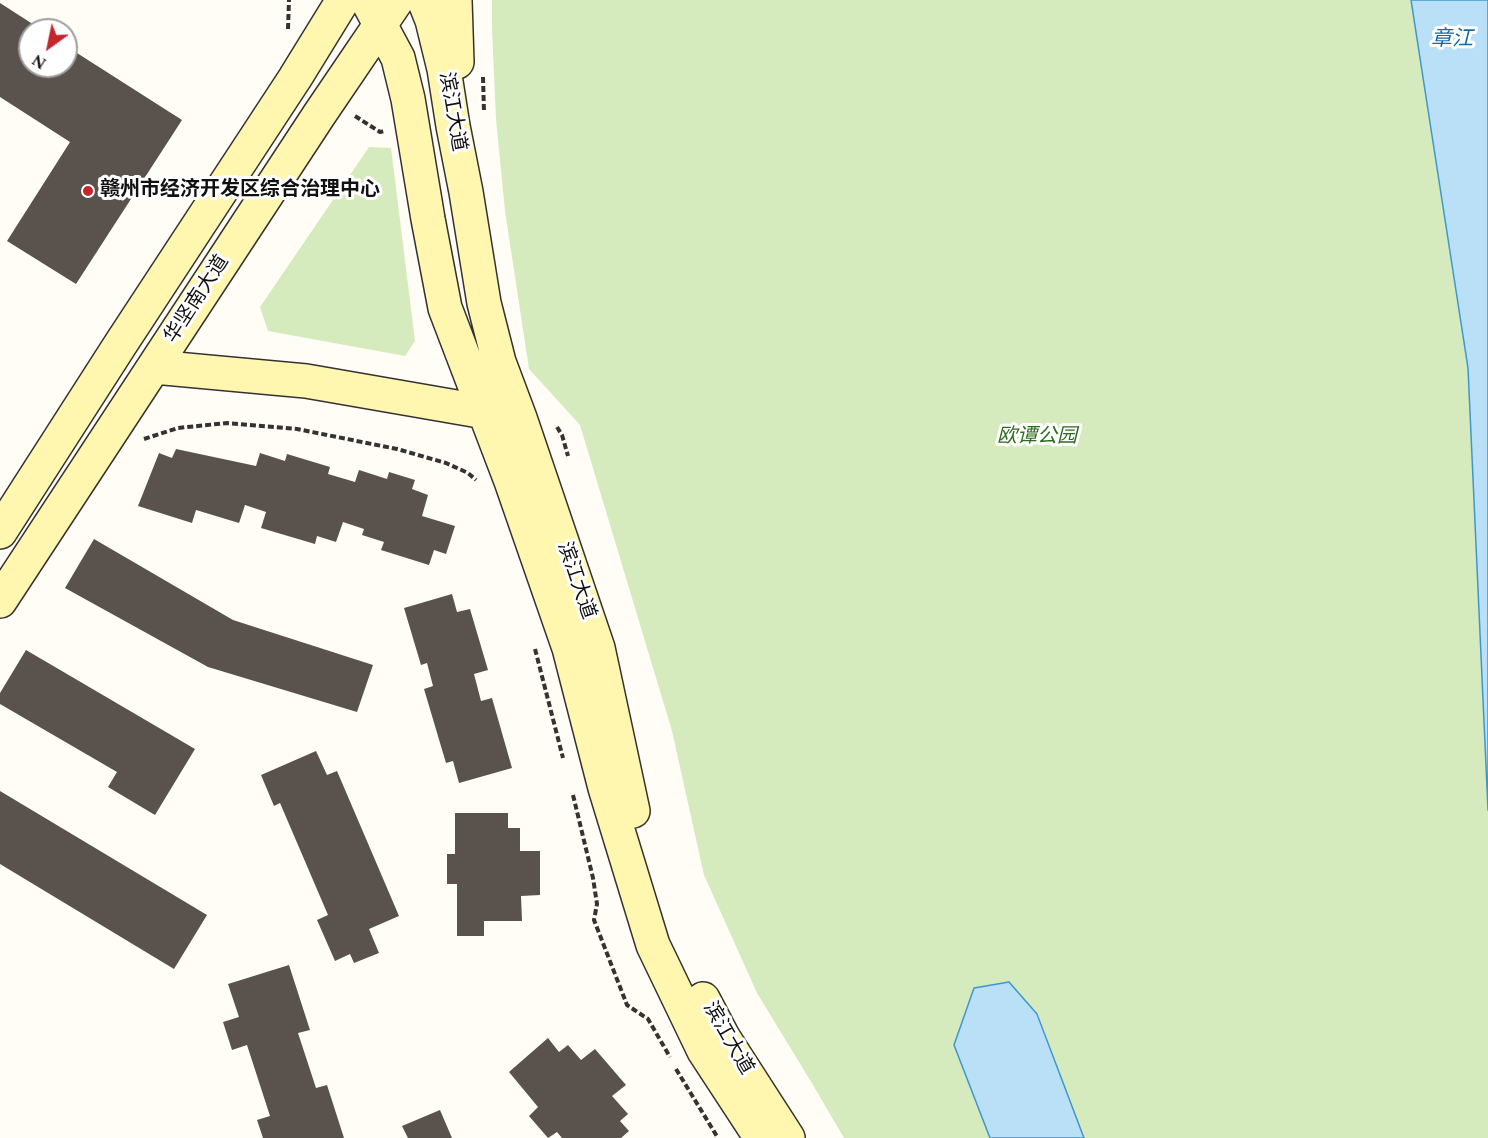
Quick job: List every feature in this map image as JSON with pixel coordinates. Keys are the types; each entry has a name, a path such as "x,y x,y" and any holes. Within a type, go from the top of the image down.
{"main road":[{"name":"华坚南大道","path":"0,532 344,0"},
{"name":"滨江大道","path":"424,0 432,20 444,69 484,303 499,362 598,648 630,802 672,939 723,1037 788,1138"},
{"path":"455,0 458,108 466,192"},
{"name":"华坚南大道","path":"0,601 313,125 382,9"},
{"name":"滨江大道","path":"382,9 408,99 445,308 511,481 569,648 605,788 653,945 704,1051 761,1138"},
{"path":"154,366 306,381 485,412"}],"path":[{"path":"137,442 178,428 227,423 297,429 397,449 447,463 468,473 482,485"},
{"path":"532,640 565,766"},
{"path":"571,789 593,878 597,904 594,920 627,1005 648,1019 717,1138"}],"green space":[{"name":"欧谭公园","path":"492,0 1411,0 1468,368 1488,810 1488,1138 1084,1138 1038,1014 954,1045 990,1138 844,1138 757,993 704,875 672,731 580,425 529,369 505,211 496,119"},
{"path":"369,147 391,148 415,341 405,356 268,331 260,307"}],"water":[{"name":"章江","path":"1411,0 1488,0 1488,810 1468,368"},
{"path":"1009,982 1037,1014 1084,1138 990,1138 954,1045 974,988"}],"building":[{"name":"赣州市经济开发区综合治理中心","path":"0,3 23,18 18,18 18,78 78,78 78,54 182,120 76,284 7,241 70,142 0,97"},
{"path":"176,449 256,466 260,453 285,461 287,454 330,467 328,474 355,482 359,470 387,479 389,472 415,480 412,489 428,495 422,516 455,526 446,554 434,550 429,565 381,550 384,542 362,535 364,529 343,522 336,542 317,536 315,544 261,528 266,512 245,505 239,523 196,510 192,523 138,506 159,453 172,458"},
{"path":"94,539 233,620 373,665 357,712 208,667 65,588"},
{"path":"452,594 457,612 470,609 488,670 474,674 481,701 492,698 512,768 459,783 453,761 446,763 424,689 433,686 427,663 421,665 404,608"},
{"path":"26,650 195,749 155,815 108,787 117,772 0,704 0,693"},
{"path":"316,751 327,775 337,771 399,916 369,929 379,953 354,963 350,954 335,961 317,920 328,915 280,803 274,806 261,775"},
{"path":"0,791 207,915 174,969 0,864"},
{"path":"455,813 508,813 508,828 520,828 520,851 540,851 540,895 521,896 522,921 484,921 484,936 457,936 457,884 447,884 447,854 455,854"},
{"path":"289,965 310,1030 298,1033 316,1088 327,1085 344,1138 263,1138 257,1120 270,1116 247,1045 232,1050 223,1022 239,1017 228,984"},
{"path":"548,1038 559,1052 568,1045 581,1060 595,1049 626,1085 612,1096 628,1114 620,1121 629,1131 621,1138 562,1138 557,1132 548,1138 529,1116 538,1107 509,1072"},
{"path":"440,1110 452,1138 408,1138 402,1126"}],"place":[{"name":"赣州市经济开发区综合治理中心","path":"88,191"}]}
